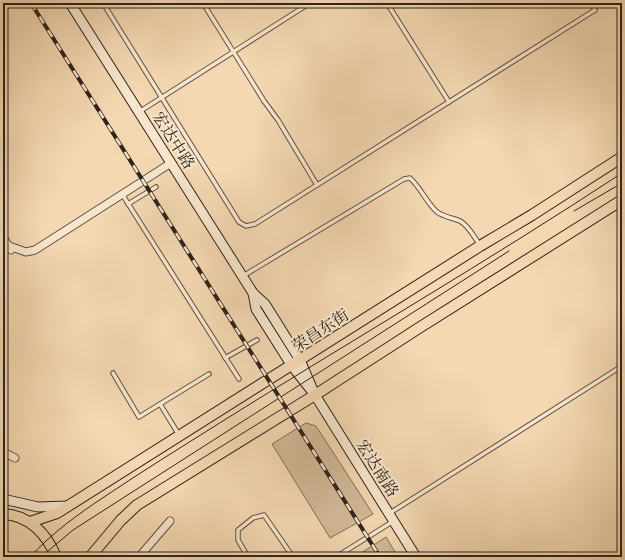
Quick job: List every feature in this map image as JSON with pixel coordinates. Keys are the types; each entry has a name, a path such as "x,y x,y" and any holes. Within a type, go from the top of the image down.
{"main road":[{"name":"荣昌东街","path":"30,522 57,512 67,506 622,157"},
{"path":"90,557 121,520 137,505 315,395 622,200"},
{"path":"3,514 18,517 30,522 40,530 47,539 56,557"}],"street":[{"name":"宏达中路","path":"70,3 253,293 265,304 296,363"},
{"path":"3,237 8,249 26,252 35,250 171,163"},
{"name":"宏达南路","path":"296,363 416,557"},
{"path":"3,452 15,458"},
{"path":"3,499 38,507 67,506"},
{"path":"139,557 170,521"}],"lane":[{"path":"103,3 240,222 246,226 255,224 595,10 591,3"},
{"path":"203,3 264,101 278,120 317,185"},
{"path":"139,112 310,3"},
{"path":"387,3 449,102"},
{"path":"242,276 404,179 410,178 426,200 438,212 460,222 469,229 480,246"},
{"path":"128,204 156,187"},
{"path":"122,194 239,379"},
{"path":"225,358 257,340"},
{"path":"336,557 391,517 622,366"},
{"path":"113,374 139,417 209,374"},
{"path":"160,404 180,436"},
{"path":"248,557 238,540 238,530 253,518 264,516 293,557"}],"shaded area":[{"path":"306,423 316,426 373,514 330,538 272,444"},
{"path":"386,537 398,557 355,557"}],"tram line":[{"path":"30,557 65,525 132,478 471,269 622,173"},
{"path":"574,211 622,183"},
{"path":"41,557 73,530 509,251"}],"railway":[{"path":"31,3 380,557"}]}
